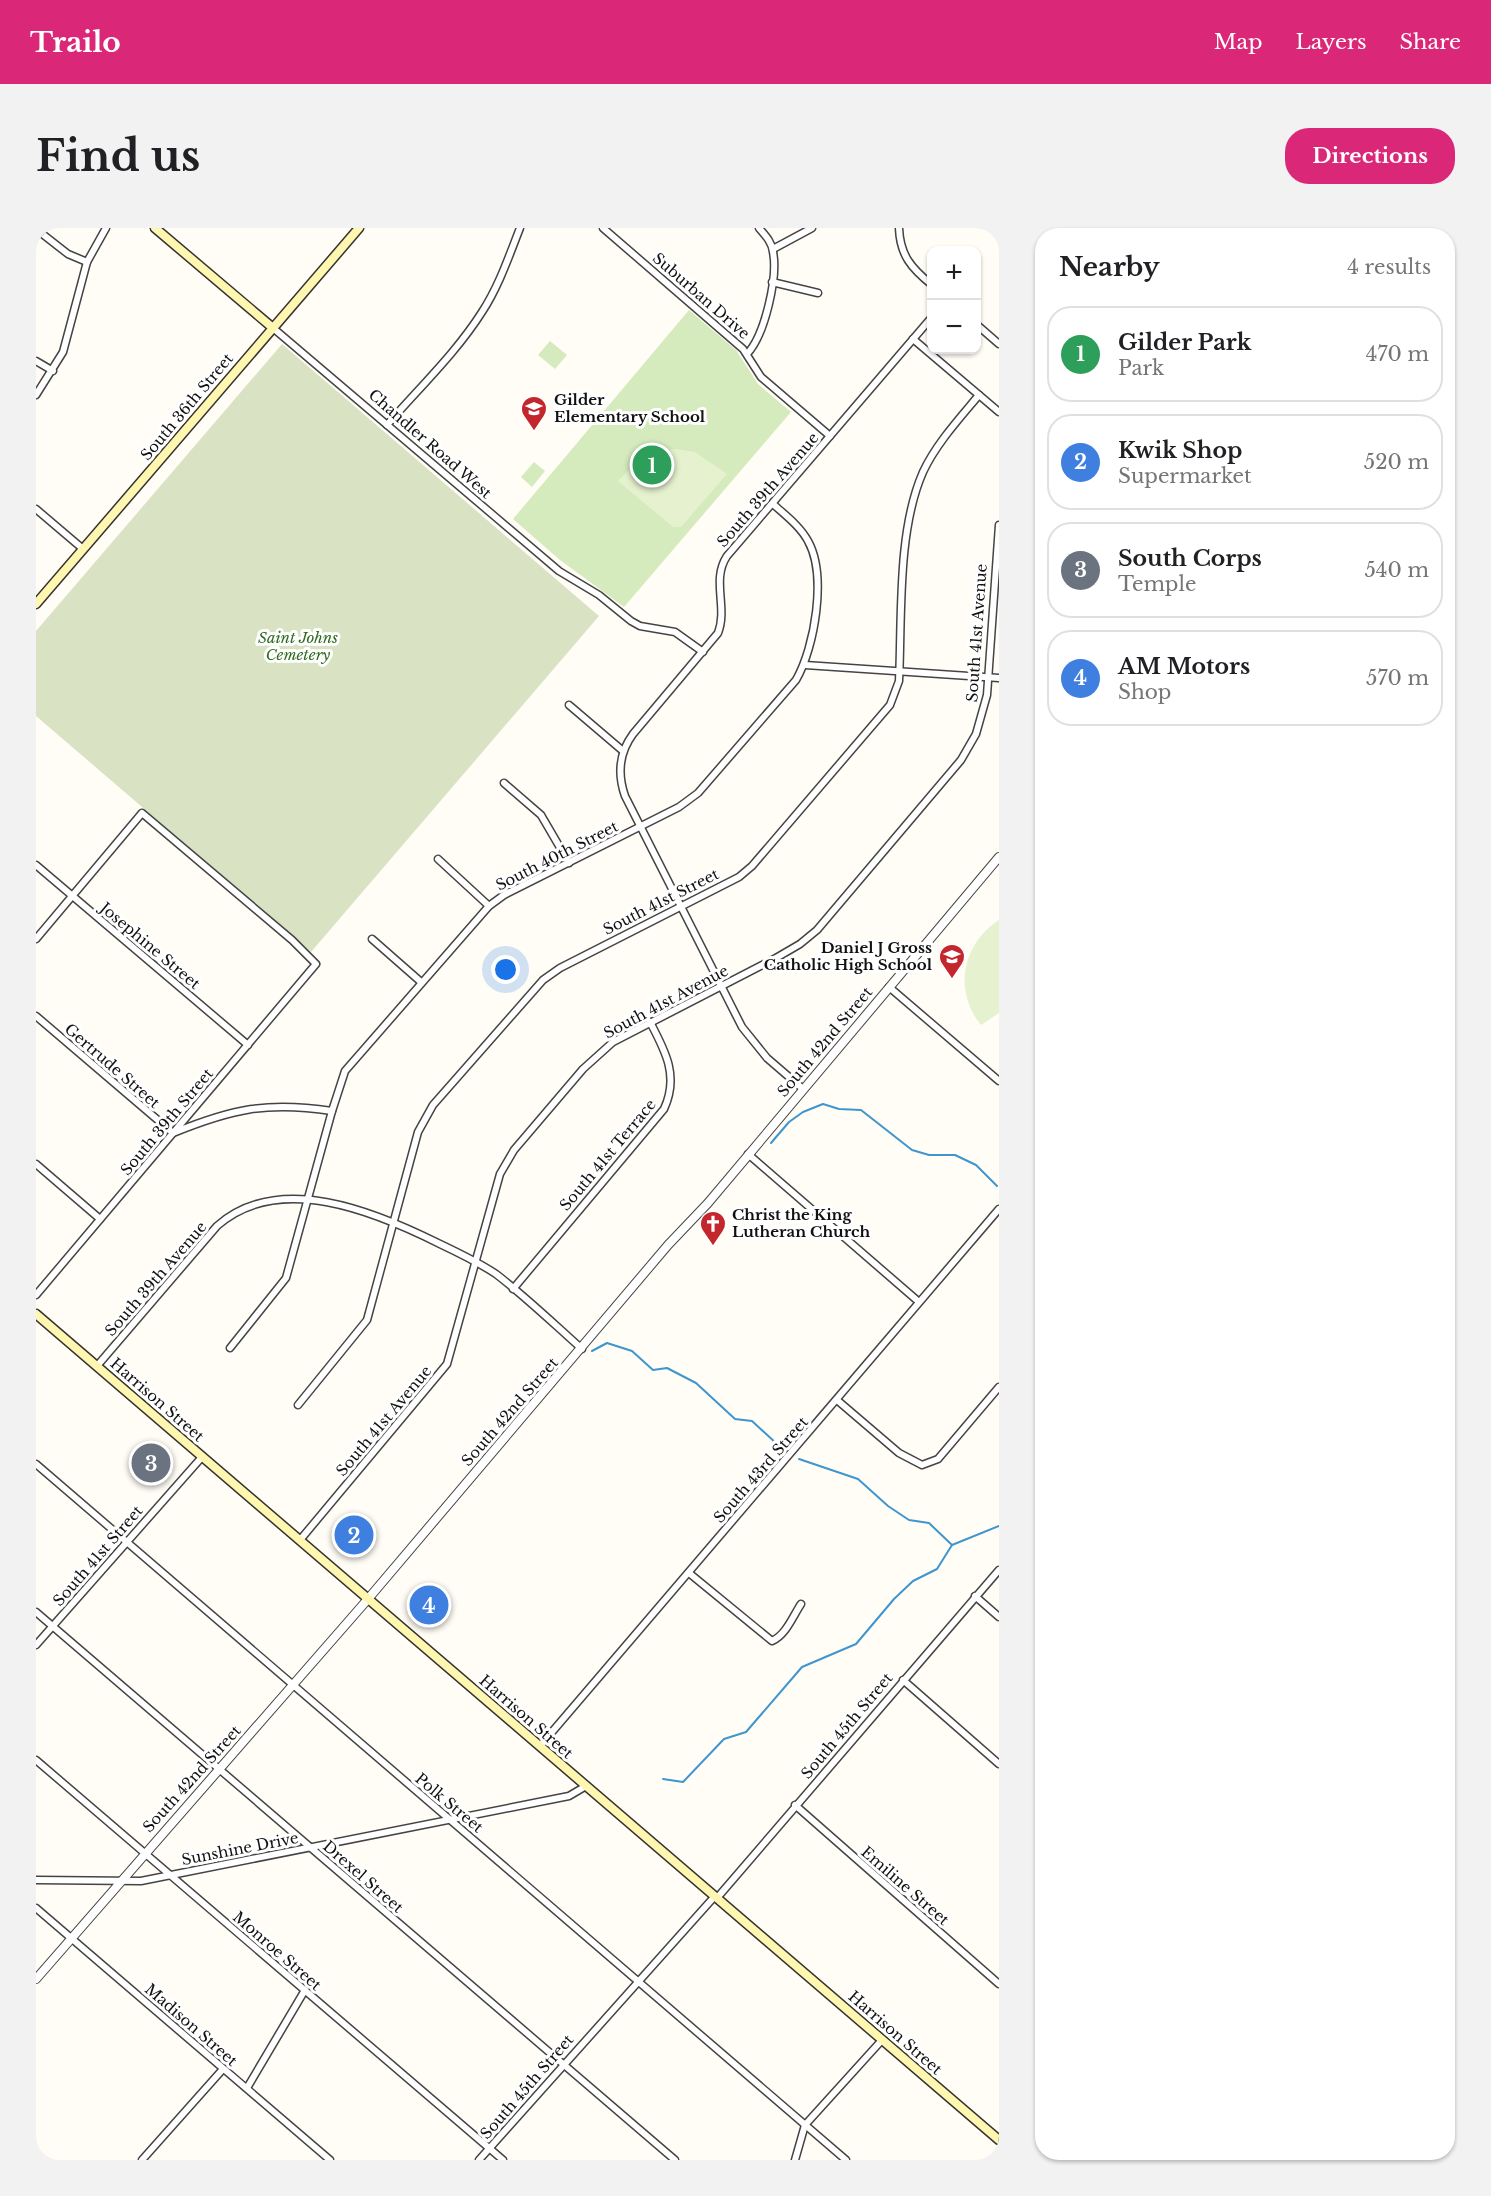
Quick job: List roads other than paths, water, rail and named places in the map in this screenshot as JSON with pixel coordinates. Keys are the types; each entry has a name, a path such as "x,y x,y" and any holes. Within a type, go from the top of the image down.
{"main road":[{"name":"Chandler Road West","path":"155,228 273,328"},
{"name":"South 36th Street","path":"36,604 358,228"},
{"name":"Harrison Street","path":"36,1314 999,2140"}],"street":[{"path":"36,394 53,371 63,352 87,262 106,228"},
{"path":"387,425 460,342 483,312 498,283 520,228"},
{"name":"Suburban Drive","path":"603,228 747,354 761,377 830,436"},
{"path":"747,354 760,338 772,282 773,249 759,228"},
{"path":"773,249 812,228"},
{"path":"899,228 903,255 912,269 927,281"},
{"path":"36,229 68,254 87,262"},
{"path":"772,282 818,293"},
{"name":"South 39th Avenue","path":"624,751 633,734 703,652 721,625 718,571 721,564 927,323"},
{"name":"Chandler Road West","path":"273,328 559,571 599,596 631,621 640,626 675,632 703,652"},
{"path":"981,328 999,344"},
{"path":"913,339 999,412"},
{"path":"36,361 53,371"},
{"name":"South 41st Street","path":"298,1405 367,1320 423,1121 433,1105 543,980 560,968 739,877 752,866 885,713 896,693 899,671 910,510 923,471 934,452 979,395"},
{"name":"South 40th Street","path":"230,1348 286,1278 345,1071 489,906 504,895 641,827 698,793 796,680 805,665 812,639 817,590 814,554 807,538 773,504"},
{"path":"36,509 83,549"},
{"name":"South 41st Avenue","path":"300,1540 447,1364 501,1174 514,1150 598,1054 614,1042 800,944 817,930 961,760 981,723 987,677 999,525"},
{"path":"805,665 999,678"},
{"path":"569,705 624,751 620,783 742,1027 755,1046 803,1089"},
{"path":"504,783 541,815 569,863"},
{"name":"South 39th Street","path":"36,1295 316,964 292,940 142,813 72,896"},
{"name":"South 42nd Street","path":"36,1979 368,1599 668,1245 708,1203 999,857"},
{"path":"438,859 489,906"},
{"name":"Josephine Street","path":"36,865 248,1045"},
{"path":"36,939 72,896"},
{"path":"372,939 421,982"},
{"path":"889,987 999,1081"},
{"name":"Gertrude Street","path":"36,1016 172,1133"},
{"name":"South 41st Terrace","path":"513,1289 664,1109 672,1084 671,1068 650,1022"},
{"path":"172,1133 240,1110 279,1105 332,1111"},
{"path":"748,1154 919,1302"},
{"path":"36,1164 100,1219"},
{"name":"South 39th Avenue","path":"97,1366 208,1235 226,1218 244,1208 266,1201 307,1200 357,1208 396,1222 477,1262 513,1289 582,1349"},
{"name":"South 43rd Street","path":"540,1746 999,1209"},
{"path":"837,1400 899,1453 922,1465 938,1459 998,1389"},
{"name":"South 41st Street","path":"36,1645 202,1457"},
{"name":"Polk Street","path":"36,1464 846,2160"},
{"name":"South 45th Street","path":"479,2160 563,2064 716,1897 999,1571"},
{"path":"689,1573 772,1641 778,1638 787,1627 801,1604"},
{"path":"975,1596 999,1617"},
{"name":"Drexel Street","path":"36,1612 563,2064 667,2157 675,2160"},
{"path":"903,1680 999,1764"},
{"name":"Monroe Street","path":"36,1760 503,2160"},
{"name":"Sunshine Drive","path":"36,1880 119,1882 171,1875 569,1796 586,1786"},
{"name":"Emiline Street","path":"795,1805 999,1984"},
{"name":"Madison Street","path":"36,1908 247,2088 325,2158"},
{"path":"247,2088 305,1990"},
{"path":"795,2160 805,2125 882,2040"},
{"path":"142,2160 223,2069"}],"waterway":[{"path":"771,1143 789,1122 803,1112 823,1104 839,1109 861,1110 912,1150 929,1155 955,1155 976,1165 997,1186"},
{"path":"592,1351 607,1343 632,1351 653,1370 667,1368 696,1383 735,1419 752,1421 777,1444"},
{"path":"799,1459 858,1479 888,1506 909,1520 929,1523 952,1545"},
{"path":"663,1779 683,1782 724,1739 746,1732 802,1667 856,1644 894,1599 913,1581 937,1569 952,1545 999,1526"}],"place":[{"name":"Gilder Elementary School","path":"534,432"},
{"name":"Gilder Park","path":"652,465"},
{"name":"Daniel J Gross Catholic High School","path":"952,980"},
{"name":"Christ the King Lutheran Church","path":"713,1247"},
{"name":"South Corps","path":"151,1463"},
{"name":"Kwik Shop","path":"354,1535"},
{"name":"AM Motors","path":"429,1605"}],"park label":[{"name":"Saint Johns Cemetery","path":"298,646"}]}
